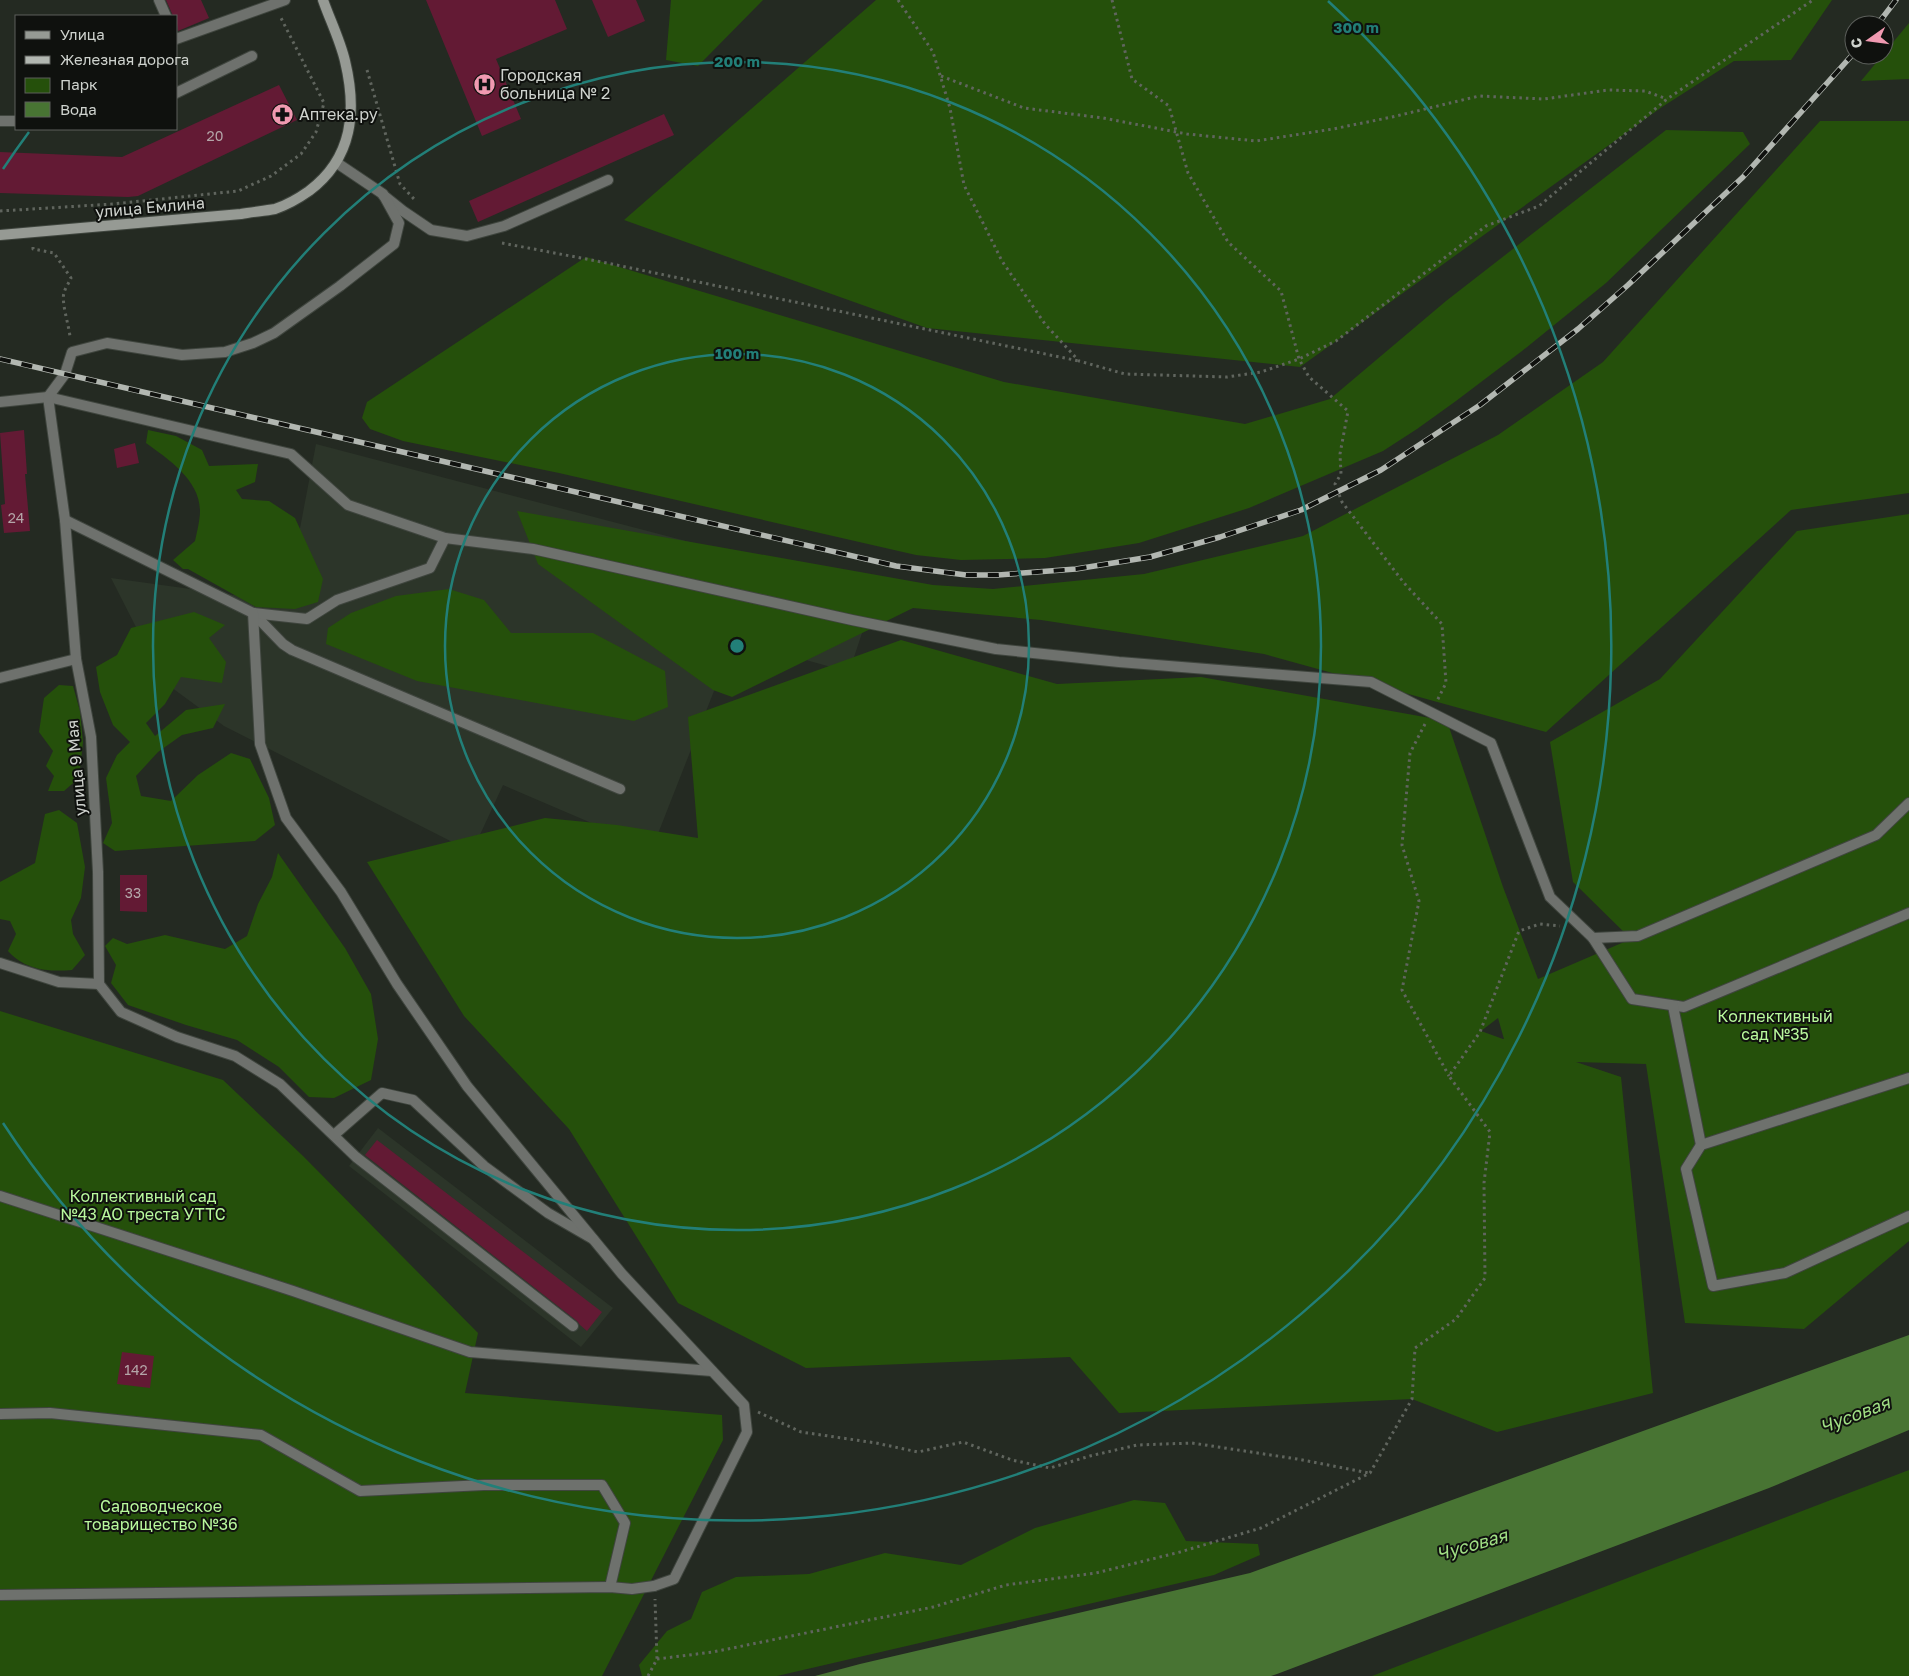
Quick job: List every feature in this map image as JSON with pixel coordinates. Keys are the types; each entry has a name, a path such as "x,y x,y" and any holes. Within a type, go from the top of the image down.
{"street":[{"path":"159,0 166,15"},
{"path":"178,38 275,5 284,0"},
{"name":"улица Емлина","path":"0,235 241,214 276,208 300,197 322,181 337,163 344,147 350,125 351,108 350,86 345,59 323,0"},
{"path":"178,91 252,56"},
{"path":"0,120 15,121"},
{"path":"337,163 432,230 467,236 504,226 608,180"},
{"path":"48,396 65,374 72,352 107,343 182,355 225,352 253,343 274,333 340,286 394,244 399,223 383,194"},
{"path":"0,402 48,396 291,454 348,505 445,538 532,549 852,620 996,649 1119,662 1371,682 1491,743 1550,897 1593,938 1632,999 1684,1007 1909,913"},
{"name":"улица 9 Мая","path":"48,396 65,520 76,659 92,737 98,872 99,984"},
{"path":"65,520 253,613 283,644 292,650 620,789"},
{"path":"253,613 307,619 337,600 430,568 445,538"},
{"path":"0,1594 610,1587 632,1589 654,1586 674,1579 747,1432 744,1405 622,1274 467,1086 397,984 341,892 286,818 260,744 253,613"},
{"path":"0,678 76,659"},
{"path":"1593,938 1638,936 1867,839 1876,835 1909,803"},
{"path":"0,963 59,982 99,984 120,1012 177,1037 235,1056 258,1070 280,1084 356,1157 573,1326"},
{"path":"1673,1006 1701,1145"},
{"path":"1909,1078 1701,1145 1686,1168 1713,1286 1785,1273 1909,1216"},
{"path":"334,1135 382,1093 413,1100 484,1166 548,1213 595,1240"},
{"path":"0,1196 283,1288 470,1352 712,1371"},
{"path":"0,1414 50,1413 262,1435 360,1491 484,1485 602,1485 625,1523 610,1587"}],"path":[{"path":"898,0 933,52 950,108 964,184 1002,261 1045,324 1079,361"},
{"path":"657,1659 713,1652 933,1607 1006,1585 1096,1573 1180,1552 1261,1528 1370,1473 1412,1398 1415,1348 1456,1319 1485,1278 1484,1183 1490,1132 1449,1076 1402,990 1419,901 1402,845 1410,753 1446,683 1442,624 1404,583 1342,502 1335,484 1341,474 1340,454 1348,411 1308,377 1299,359 1281,291 1228,242 1188,173 1169,106 1132,78 1112,0"},
{"path":"496,242 602,262 1079,361 1126,374 1226,377 1261,372 1299,359 1336,341 1486,226 1539,206 1667,99 1813,0"},
{"path":"0,211 112,204 238,191 271,176 294,160 301,154 316,132 324,103 275,5"},
{"path":"367,70 400,184 418,204"},
{"path":"940,75 1024,108 1103,118 1176,132 1256,142 1353,126 1479,96 1544,99 1617,91 1644,91 1667,99"},
{"path":"54,253 71,278 63,294 63,303 69,324 72,352"},
{"path":"1449,1076 1480,1032 1519,930 1540,924 1565,926"},
{"path":"744,1405 801,1432 876,1443 918,1452 963,1442 1012,1460 1050,1468 1137,1445 1192,1443 1297,1459 1370,1473"},
{"path":"648,1676 657,1659 654,1586"}],"shaded area":[{"path":"316,444 876,591 849,672 734,640 652,849 503,785 472,852 224,726 164,682 111,578 286,602"},
{"path":"378,1128 613,1308 581,1347 349,1166"}],"green space":[{"path":"671,0 763,0 698,66 666,60"},
{"path":"876,0 1832,0 1791,60 1734,61 1662,107 1300,367 927,328 624,220"},
{"path":"1909,23 1909,79 1861,81 1874,65 1894,65 1894,41"},
{"path":"1820,121 1909,121 1909,493 1791,510 1546,732 1264,654 1041,620 913,608 732,697 713,690 538,564 517,511 933,585 993,589 1144,574 1303,536 1498,435 1603,362"},
{"path":"1666,130 1743,132 1750,144 1606,283 1522,351 1417,429 1383,451 1249,508 1139,543 1045,558 961,560 916,555 559,473 403,441 370,429 362,418 367,402 586,257 1004,382 1245,424 1330,399 1446,301"},
{"path":"148,430 176,436 202,450 209,466 258,464 255,482 236,490 242,499 269,501 295,518 323,579 318,602 295,609 256,607 188,569 183,569 173,560 195,541 200,515 199,500 189,480 181,471 146,443"},
{"name":"Коллективный сад №35","path":"1909,514 1909,1241 1804,1329 1685,1323 1646,1064 1576,1062 1621,1077 1653,1393 1497,1432 1412,1399 1119,1413 1070,1357 806,1368 678,1303 569,1129 464,1016 367,862 545,818 617,825 698,838 688,717 901,640 1057,684 1201,677 1447,721 1503,887 1538,979 1631,939 1573,882 1550,742 1660,679 1797,531","holes":["1498,1018 1503,1039 1481,1031"]},
{"path":"449,589 484,600 511,633 593,633 665,671 668,707 634,721 417,681 326,644 328,628 351,613 396,596"},
{"path":"194,612 225,625 209,638 226,662 222,683 181,677 165,704 146,723 155,736 186,710 225,704 213,728 182,735 158,752 136,776 141,796 171,801 198,775 231,753 250,759 269,798 275,825 255,841 115,851 103,843 112,823 106,778 117,755 130,742 113,725 100,692 96,667 117,655 131,628"},
{"path":"59,685 73,686 80,711 83,742 79,778 64,791 48,791 54,776 46,766 53,751 39,732 44,698"},
{"path":"59,810 77,823 85,867 81,898 71,920 73,934 85,955 72,970 54,971 29,966 8,951 16,934 10,921 0,919 0,882 35,863 45,814"},
{"path":"278,853 345,948 371,994 378,1039 371,1080 334,1098 309,1097 279,1067 237,1040 128,1005 111,983 116,965 105,946 113,938 127,944 165,935 225,949 247,936 258,904 272,877"},
{"name":"Садоводческое товарищество №36","path":"0,1011 223,1080 303,1156 478,1333 465,1393 722,1415 723,1440 602,1676 0,1676"},
{"path":"1909,1470 1909,1676 1372,1676"},
{"path":"1134,1500 1165,1503 1186,1541 1258,1544 1260,1555 1214,1575 777,1676 642,1676 639,1665 667,1631 691,1619 702,1592 736,1577 809,1574 885,1553 961,1565 1035,1528"}],"water":[{"name":"Чусовая","path":"1909,1335 1909,1430 1769,1488 1271,1676 815,1676 1250,1573"}],"building":[{"path":"166,0 201,0 209,18 178,31 178,15 173,15"},
{"name":"Городская больница № 2","path":"426,0 555,0 567,29 496,59 521,119 482,136"},
{"path":"592,0 636,0 645,21 608,37"},
{"path":"279,85 297,120 138,196 0,193 0,152 122,157"},
{"path":"664,114 674,135 478,222 469,201"},
{"path":"24,430 27,474 25,474 30,531 4,533 1,505 5,504 0,433"},
{"path":"135,443 139,463 117,468 114,449"},
{"path":"120,875 147,875 147,912 120,911"},
{"path":"377,1140 602,1312 587,1331 577,1321 365,1155"},
{"path":"122,1352 154,1356 150,1388 117,1384"}],"railway":[{"path":"1885,15 1896,0"},
{"path":"0,359 896,566 966,575 998,575 1076,569 1150,557 1220,537 1301,510 1381,470 1480,405 1578,329 1628,285 1743,177 1844,64"}],"place":[{"name":"Городская больница № 2","path":"484,84"},
{"name":"Аптека.ру","path":"283,114"}],"park label":[{"name":"Коллективный сад №43 АО треста УТТС","path":"143,1205"}]}
